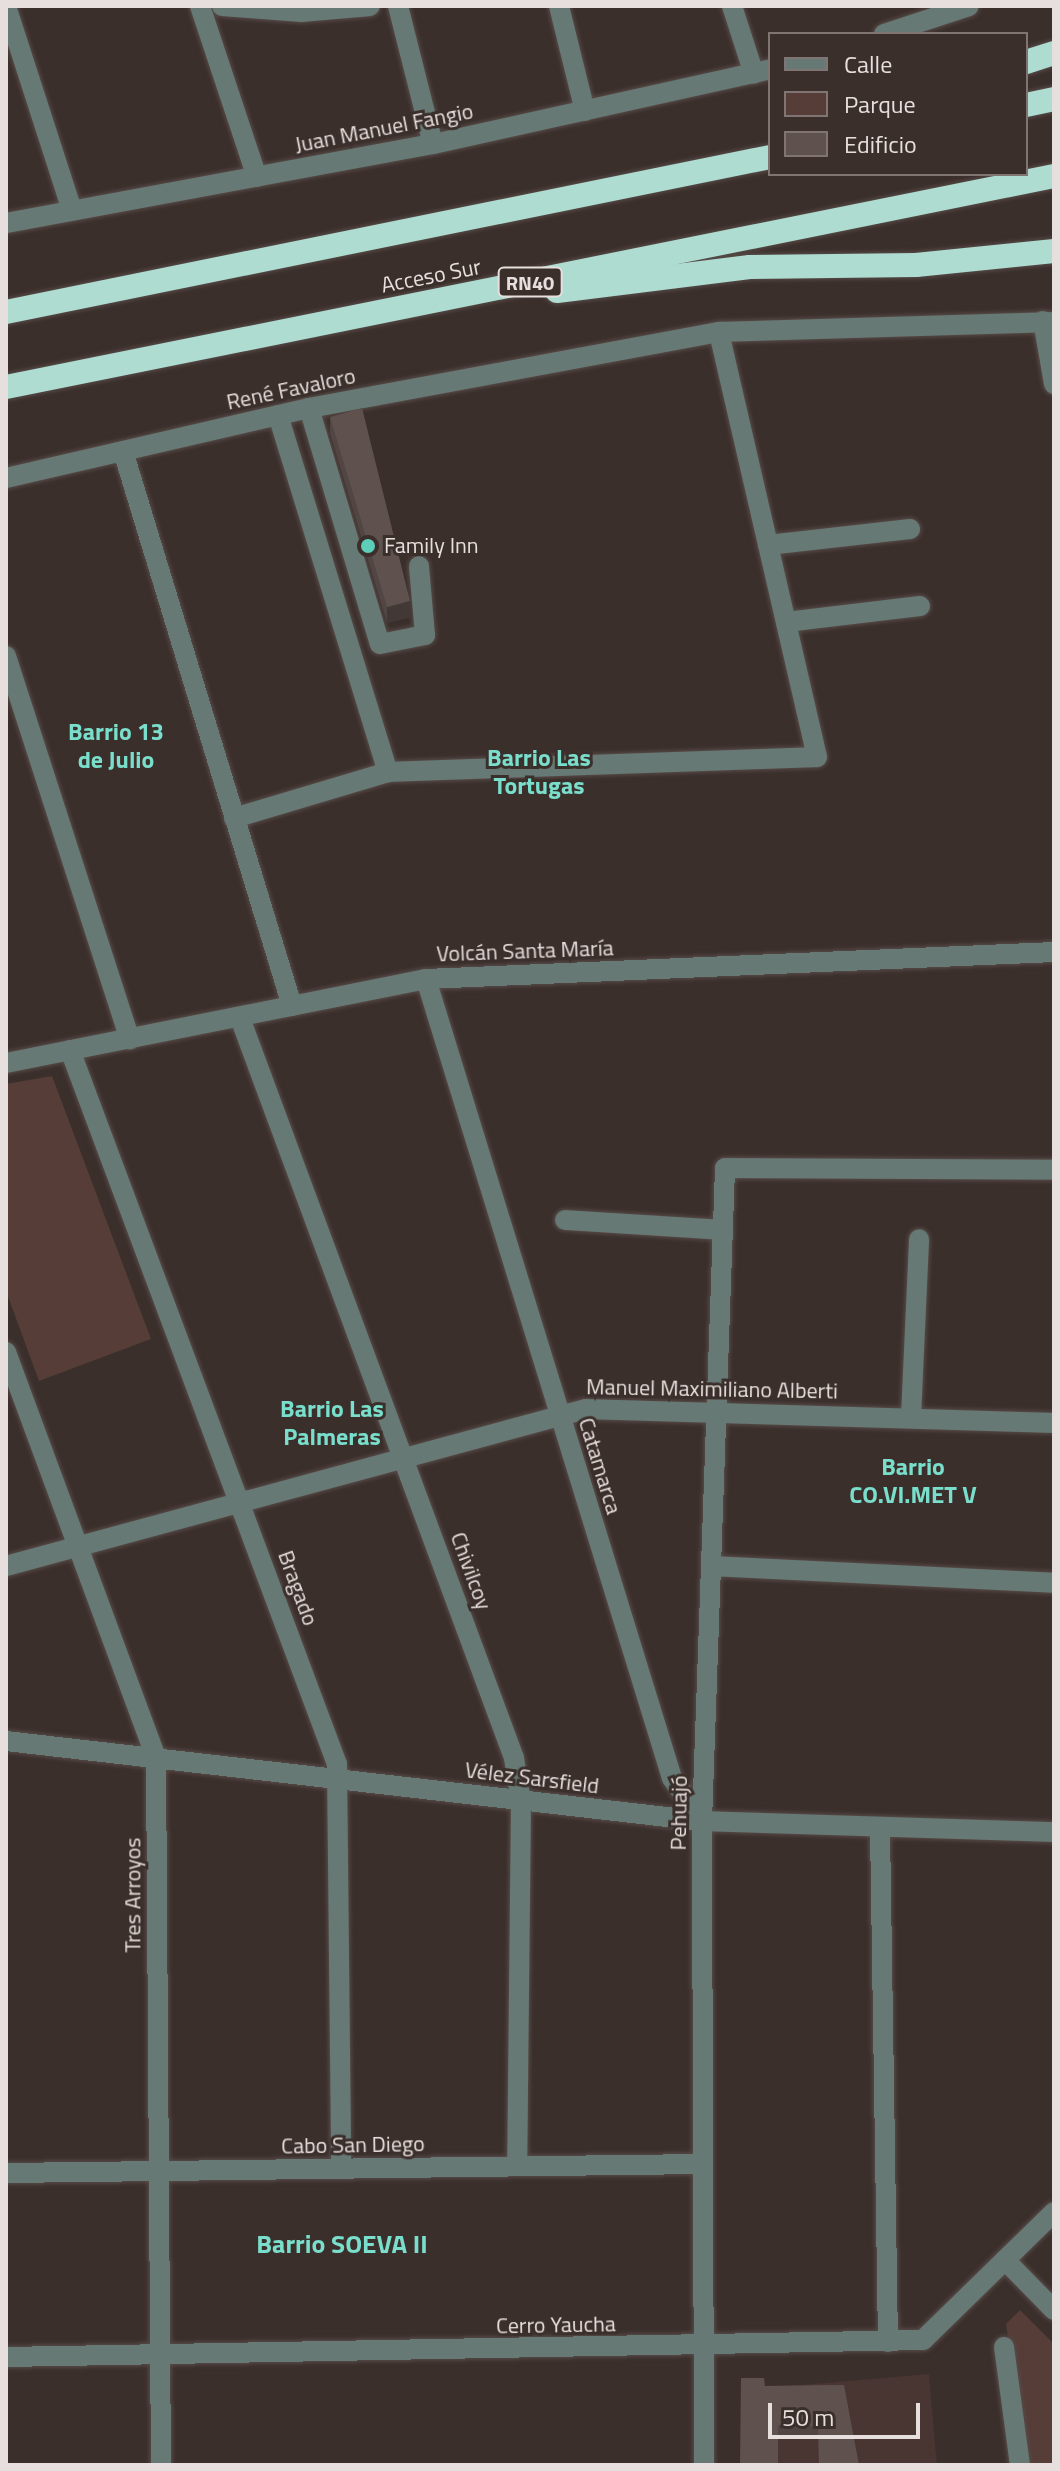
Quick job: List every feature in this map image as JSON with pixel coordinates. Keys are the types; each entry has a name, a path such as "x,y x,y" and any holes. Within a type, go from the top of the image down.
{"highway":[{"path":"1028,61 1054,53"},
{"path":"1028,105 1054,99"},
{"path":"493,213 768,141"},
{"path":"6,312 768,157"},
{"name":"Acceso Sur","path":"6,387 1054,176"},
{"path":"380,312 750,267 916,265 1054,251"}],"street":[{"path":"6,6 72,210"},
{"path":"200,6 257,177"},
{"path":"222,6 302,12 370,6"},
{"path":"398,6 433,144"},
{"path":"559,6 585,111"},
{"path":"732,6 762,71"},
{"path":"890,32 969,6"},
{"name":"Juan Manuel Fangio","path":"6,223 433,144 762,71"},
{"path":"1048,322 1054,384"},
{"name":"René Favaloro","path":"6,478 309,408 719,332 1048,322"},
{"path":"234,818 388,772 817,757 719,332"},
{"path":"309,408 380,644 425,635 419,566"},
{"path":"278,415 388,772"},
{"path":"123,451 292,1006"},
{"path":"768,545 910,529"},
{"path":"786,622 920,606"},
{"path":"6,656 14,707 130,1039"},
{"name":"Volcán Santa María","path":"6,1063 426,979 1054,952"},
{"name":"Catamarca","path":"426,979 672,1778 702,1821"},
{"name":"Chivilcoy","path":"240,1018 514,1758 521,1802 517,2166"},
{"name":"Bragado","path":"70,1050 240,1501 340,1779 341,2169"},
{"name":"Pehuajó","path":"704,2465 702,1821 728,1164 1054,1170"},
{"path":"565,1220 723,1230"},
{"path":"911,1417 919,1239"},
{"name":"Tres Arroyos","path":"6,1352 156,1757 161,2465"},
{"name":"Manuel Maximiliano Alberti","path":"6,1566 559,1414 717,1409 1054,1423"},
{"path":"711,1566 1054,1583"},
{"name":"Vélez Sarsfield","path":"6,1741 702,1821 1054,1832"},
{"path":"880,1828 888,2342"},
{"name":"Cabo San Diego","path":"6,2173 701,2164"},
{"name":"Cerro Yaucha","path":"6,2357 703,2347 923,2340 1054,2212"},
{"path":"1005,2260 1054,2310"},
{"path":"1004,2347 1020,2465"}],"shaded area":[{"path":"929,2374 937,2465 748,2465 742,2390"}],"green space":[{"path":"52,1076 151,1339 39,1381 6,1291 6,1084"},
{"path":"1020,2310 1054,2344 1054,2465 1027,2465 1006,2324"}],"building":[{"path":"362,408 410,601 387,607 330,417"},
{"path":"741,2378 764,2378 765,2386 844,2385 859,2465 819,2465 818,2426 778,2425 778,2465 740,2465"}],"place":[{"name":"Family Inn","path":"368,546"}],"district":[{"name":"Barrio 13 de Julio","path":"116,746"},
{"name":"Barrio Las Tortugas","path":"539,772"},
{"name":"Barrio Las Palmeras","path":"332,1423"},
{"name":"Barrio CO.VI.MET V","path":"913,1481"},
{"name":"Barrio SOEVA II","path":"342,2244"}]}
